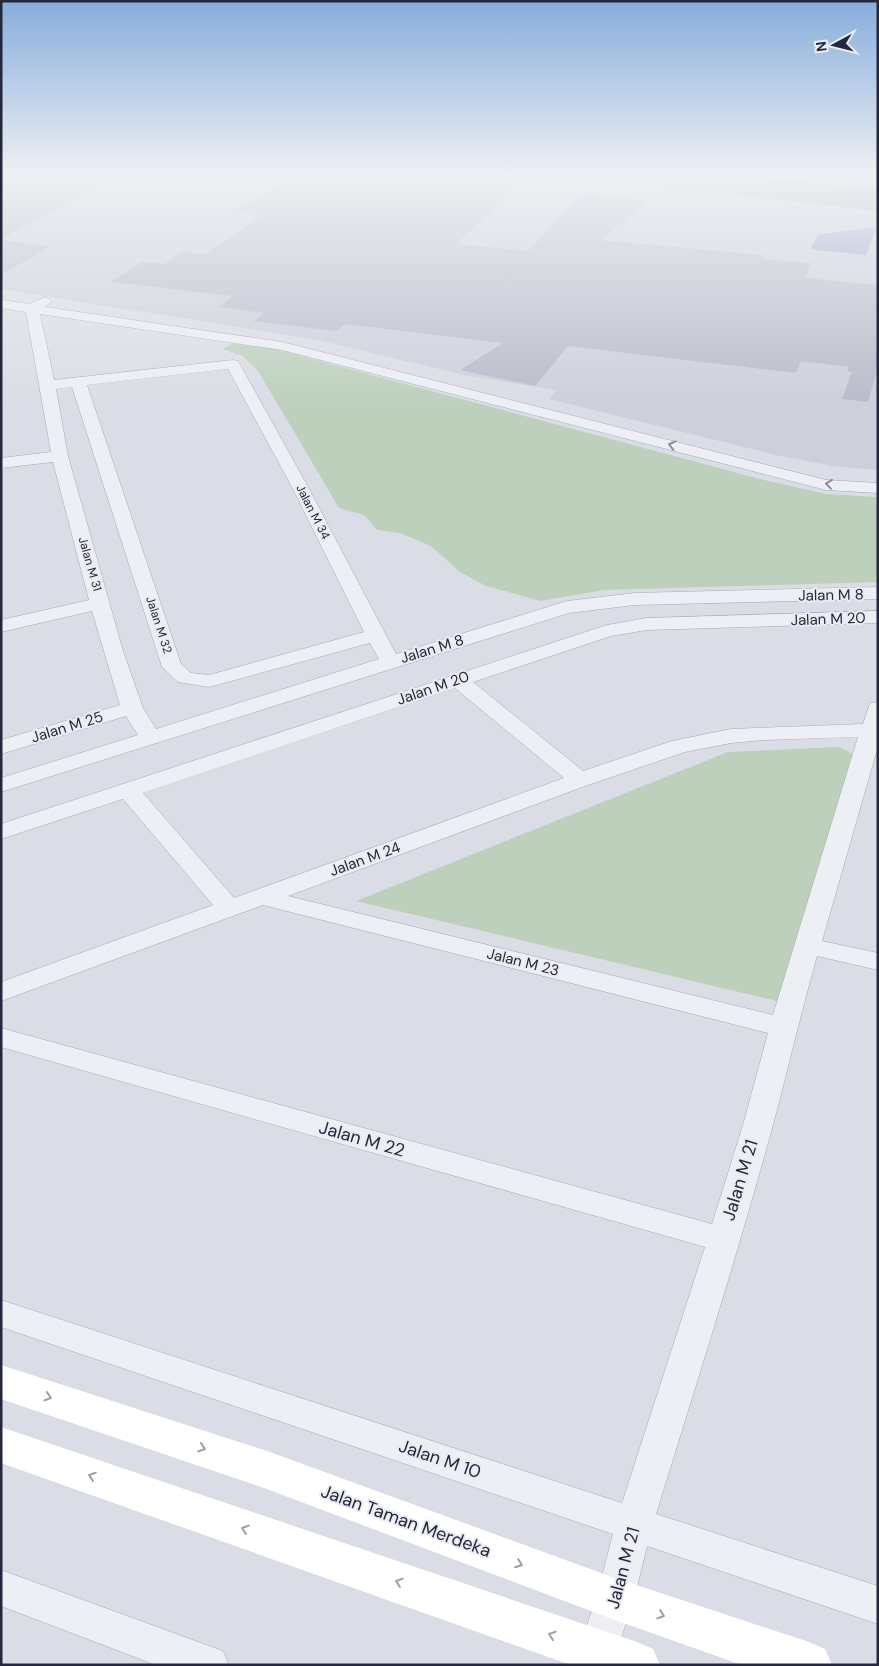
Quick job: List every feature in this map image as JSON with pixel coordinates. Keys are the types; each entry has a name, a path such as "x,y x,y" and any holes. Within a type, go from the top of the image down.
{"main road":[{"name":"Jalan Taman Merdeka","path":"1,1382 267,1470 615,1599 809,1665"},
{"path":"1,1445 618,1658"}],"street":[{"path":"1,295 38,305 282,346 826,484 878,488"},
{"path":"1,304 38,305 296,340 829,472 878,474"},
{"name":"Jalan M 31","path":"38,305 48,385 60,456 113,651 132,708 150,737"},
{"name":"Jalan M 34","path":"78,381 233,364 300,487 375,635 391,662"},
{"path":"48,385 78,381"},
{"name":"Jalan M 32","path":"78,381 172,667 185,678 209,681 375,635"},
{"path":"1,463 60,456"},
{"name":"Jalan M 8","path":"1,785 566,607 635,599 878,593"},
{"path":"1,626 101,603"},
{"name":"Jalan M 20","path":"1,832 607,630 647,624 878,617"},
{"path":"457,680 580,780"},
{"name":"Jalan M 25","path":"1,747 132,708"},
{"name":"Jalan M 24","path":"1,992 580,780 680,746 731,736 874,719"},
{"name":"Jalan M 21","path":"618,1658 615,1599 634,1524 684,1369 758,1125 783,1027 874,719"},
{"path":"129,790 228,908"},
{"name":"Jalan M 23","path":"264,897 783,1027"},
{"path":"808,946 878,962"},
{"name":"Jalan M 22","path":"1,1037 722,1239"},
{"name":"Jalan M 10","path":"1,1313 878,1605"},
{"path":"1,1588 196,1662"}],"shaded area":[{"path":"1,251 878,251 878,470 832,466 776,455 549,399 556,390 464,375 318,340 1,289"}],"green space":[{"path":"234,343 275,349 760,479 826,494 878,497 878,582 604,590 541,601 486,586 460,572 431,546 400,533 377,530 364,515 339,508 258,371 243,356 222,349"},
{"path":"839,747 857,756 781,1002 356,901 728,752"}],"water":[{"path":"822,251 868,251 866,255"}],"building":[{"path":"1,251 43,251 1,275"},
{"path":"211,251 718,251 764,255 762,259 811,263 805,278 878,285 878,368 868,402 842,399 852,372 847,371 849,367 801,361 796,373 568,346 535,386 460,370 503,343 345,324 337,331 253,321 264,313 218,307 233,296 111,282 142,262 164,264 181,252 206,254"}]}
